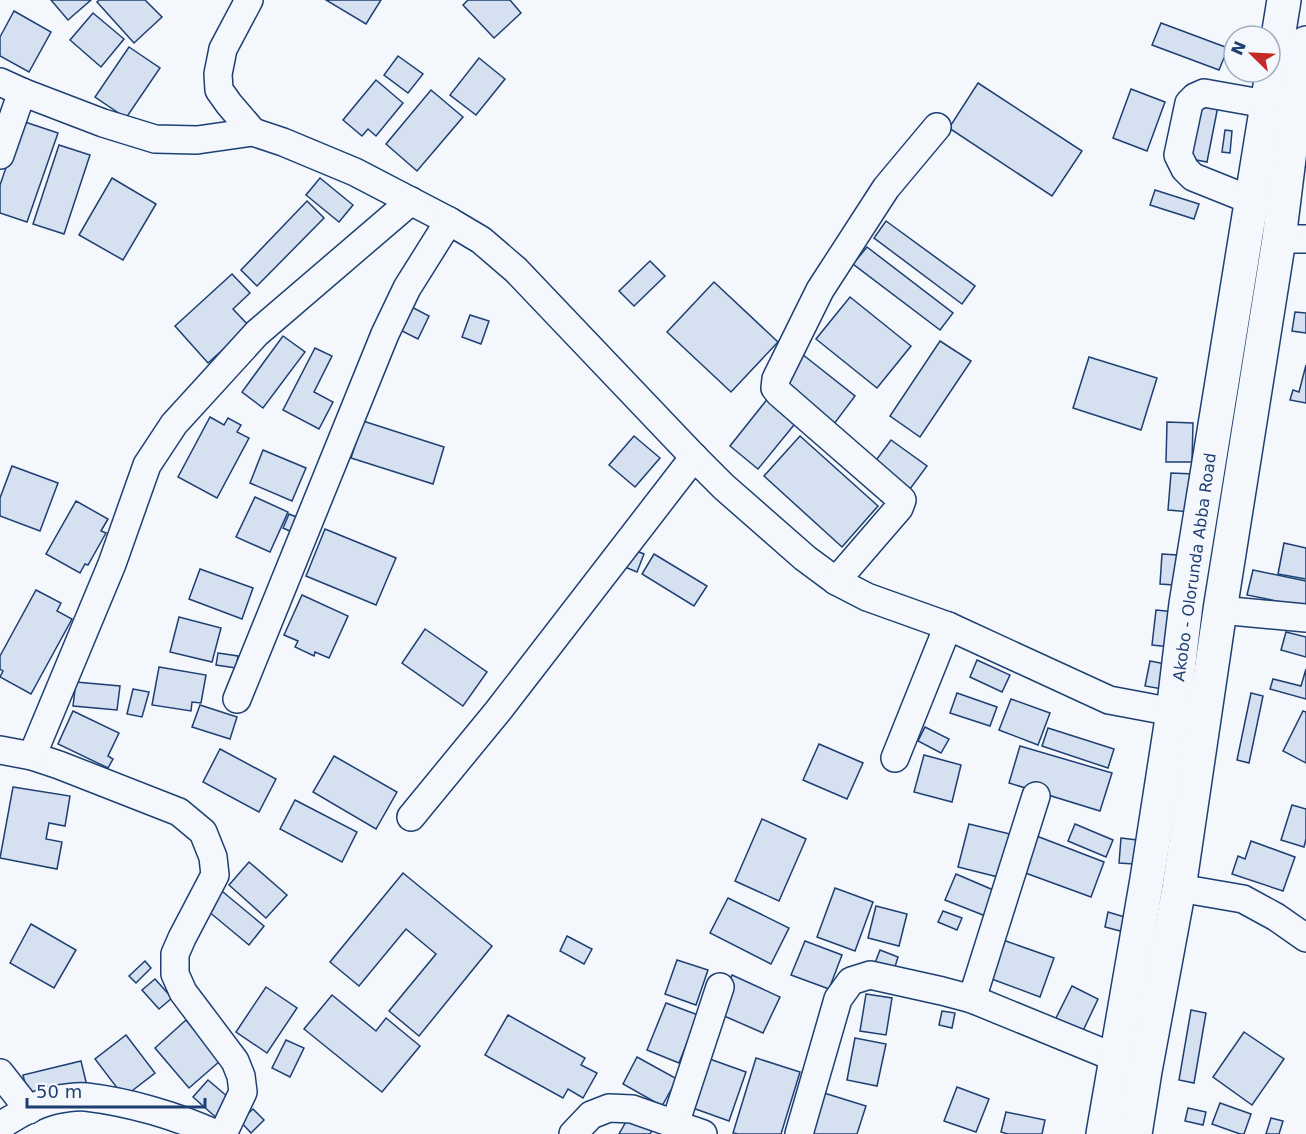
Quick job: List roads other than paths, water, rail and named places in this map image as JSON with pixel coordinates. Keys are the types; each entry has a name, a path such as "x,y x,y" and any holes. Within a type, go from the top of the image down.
{"main road":[{"name":"Akobo - Olorunda Abba Road","path":"1103,1134 1147,879 1173,712 1188,592 1284,0"},
{"name":"Akobo - Olorunda Abba Road","path":"1134,1134 1179,888 1220,610 1292,239 1295,110 1306,43"}],"street":[{"path":"249,0 223,49 218,74 219,90 253,132"},
{"path":"0,155 11,87 103,123 155,139 197,140 253,132 355,172 449,220 481,240 516,270 724,487 805,558 836,581 867,597 948,626 1109,700 1173,712"},
{"path":"1253,196 1238,195 1193,177 1185,169 1178,154 1189,103 1195,97 1204,93 1266,104"},
{"path":"836,581 899,508 902,500 779,393 775,388 776,379 820,290 886,188 937,127"},
{"path":"32,756 112,564 147,465 174,423 257,333 411,201"},
{"path":"237,699 385,334 407,288 449,220"},
{"path":"411,816 498,711 694,457"},
{"path":"1220,610 1306,618"},
{"path":"895,759 948,626"},
{"path":"0,750 32,756 59,765 179,812 203,832 213,857 215,875 175,954 175,974 183,992 235,1061 242,1076 243,1092 223,1134"},
{"path":"972,999 1036,796"},
{"path":"1179,888 1244,899 1276,917 1306,938"},
{"path":"799,1134 838,999 851,981 870,975 972,999 1116,1058"},
{"path":"675,1124 720,987"},
{"path":"0,1073 29,1110"},
{"path":"0,1126 53,1100 84,1097 135,1106 196,1125 216,1134"},
{"path":"573,1134 591,1115 609,1108 632,1109 704,1134"}]}
